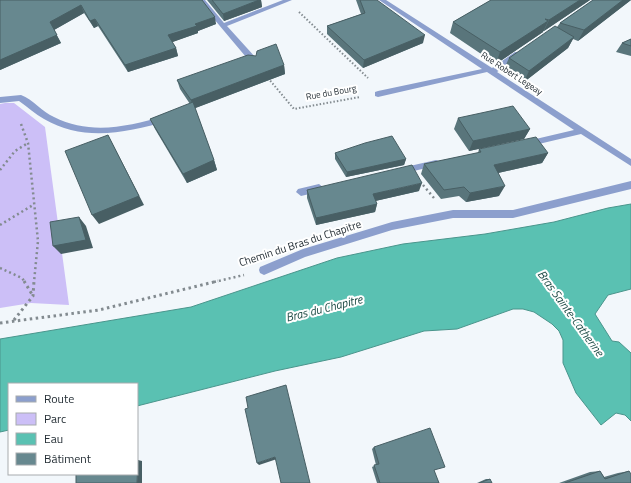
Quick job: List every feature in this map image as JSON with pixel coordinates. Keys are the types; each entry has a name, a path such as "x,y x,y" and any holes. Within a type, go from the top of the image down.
{"street":[{"path":"201,0 224,24 254,61"},
{"path":"224,24 288,0"},
{"name":"Rue Robert Legeay","path":"382,0 631,163"},
{"path":"381,93 489,71 524,50"},
{"path":"0,100 22,98 52,120 79,130 103,132 131,128 172,116"},
{"path":"520,145 582,131"},
{"path":"389,173 442,162"},
{"name":"Chemin du Bras du Chapitre","path":"264,270 303,252 392,226 453,214 513,214 631,185"},
{"path":"301,192 331,186"}],"path":[{"path":"288,0 381,93"},
{"name":"Rue du Bourg","path":"254,61 294,108 381,93"},
{"path":"14,321 33,296 34,270 38,240 33,205 28,143 22,126 18,121"},
{"path":"0,170 14,152 21,146 28,143"},
{"path":"0,225 33,205"},
{"path":"0,268 22,278 33,296"},
{"name":"Chemin du Bras du Chapitre","path":"0,324 99,310 264,270"}],"green space":[{"path":"14,103 45,127 69,305 31,303 0,308 0,104"}],"water":[{"path":"631,204 631,289 608,295 595,314 612,341 619,342 631,353 631,421 625,415 616,413 601,425 576,393 563,363 563,340 559,331 552,324 534,312 523,309 513,309 457,329 424,331 341,357 275,371 138,406 138,383 8,383 8,430 0,432 0,339 191,307 337,258 403,244 485,234 554,222 608,208"}],"building":[{"path":"0,0 202,0 215,17 195,24 197,26 168,35 176,48 125,65 95,19 90,21 81,5 50,22 57,35 0,60"},
{"path":"212,0 259,0 223,14"},
{"path":"360,0 377,0 425,35 364,60 327,26 365,13"},
{"path":"491,0 580,0 549,20 545,19 548,21 500,52 453,22"},
{"path":"593,0 623,0 584,30 560,23"},
{"path":"555,26 574,37 529,71 509,58"},
{"path":"631,39 631,46 622,43"},
{"path":"276,44 284,65 191,100 177,80 248,55 256,56 257,51"},
{"path":"193,102 214,160 183,174 150,119"},
{"path":"513,106 530,129 473,141 458,118 495,110"},
{"path":"108,135 139,196 92,215 65,151"},
{"path":"392,136 406,159 347,172 335,153 365,143"},
{"path":"536,137 548,153 494,165 505,186 470,193 464,187 444,190 424,164 481,152 479,149"},
{"path":"412,165 422,183 373,194 377,204 316,218 307,190"},
{"path":"79,217 86,240 53,246 50,222"},
{"path":"286,385 310,483 281,483 275,457 257,463 245,409 248,408 246,397"},
{"path":"430,428 445,467 434,470 439,483 380,483 374,465 379,464 374,447"},
{"path":"600,471 605,479 629,471 631,474 631,483 565,483"},
{"path":"76,475 137,475 137,483 76,483"},
{"path":"490,479 492,483 479,483"}],"water label":[{"name":"Bras du Chapitre","path":"324,308"},
{"name":"Bras Sainte-Catherine","path":"571,313"}]}
